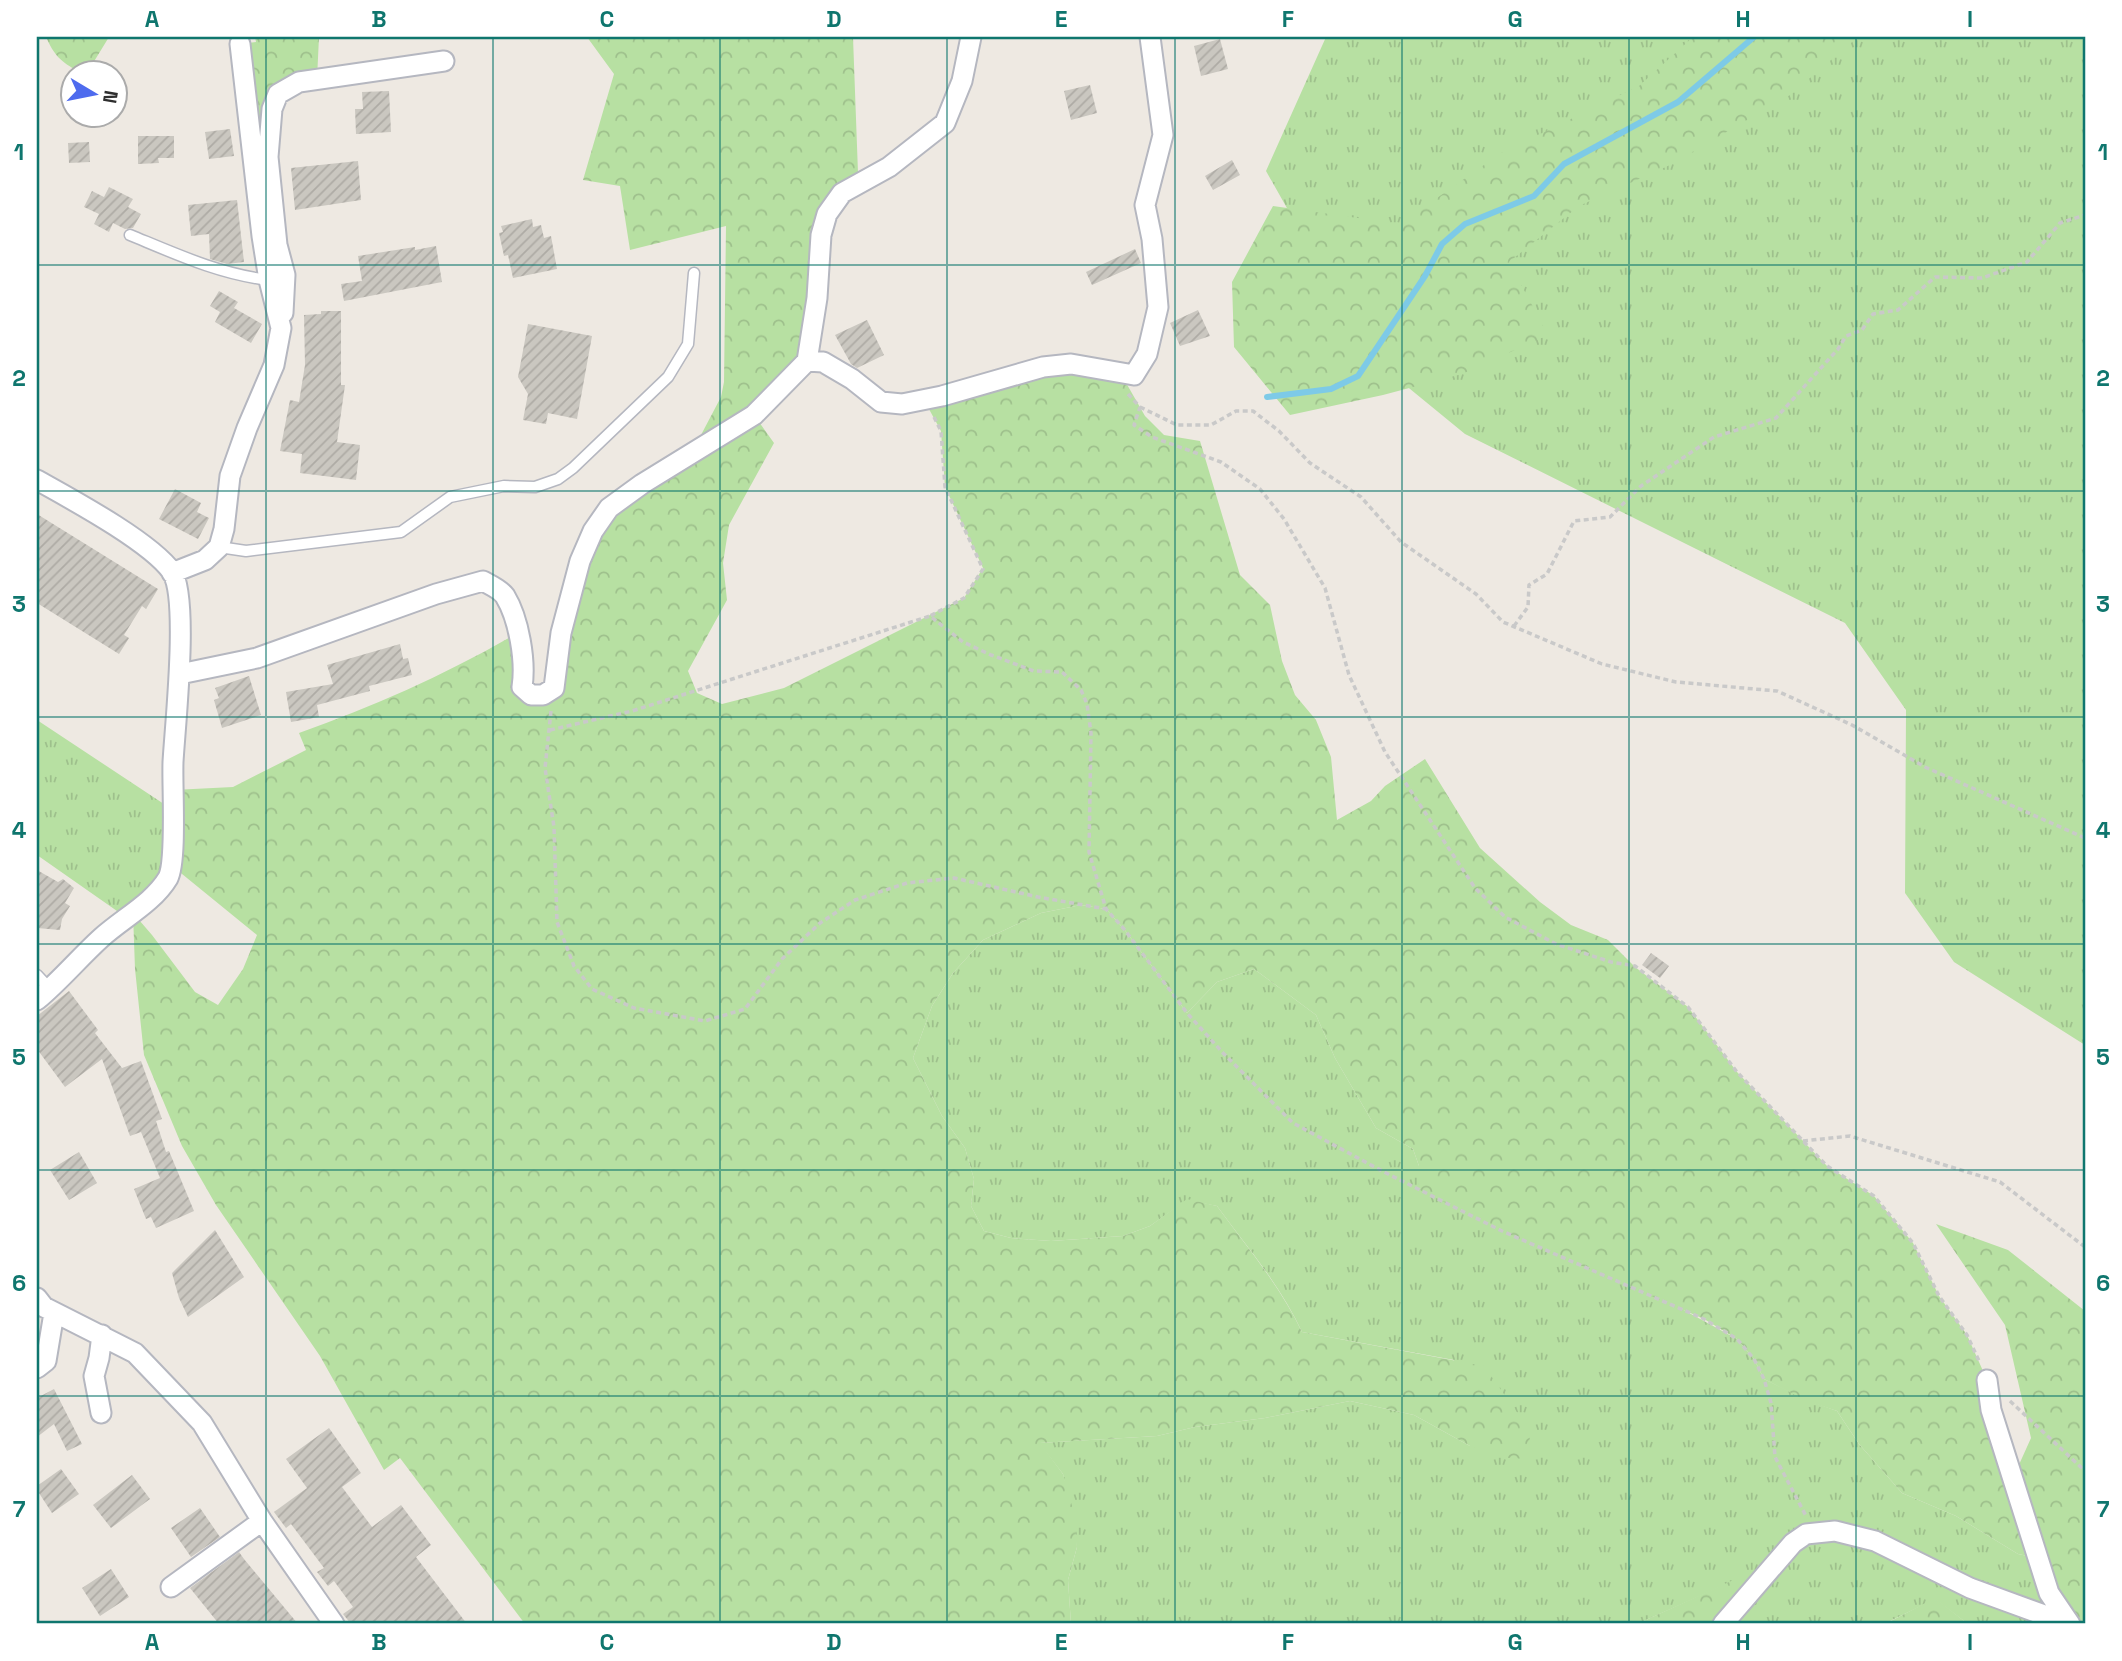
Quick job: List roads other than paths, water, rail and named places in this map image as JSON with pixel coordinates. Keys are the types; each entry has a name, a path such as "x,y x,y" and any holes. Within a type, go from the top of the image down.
{"street":[{"path":"180,674 257,658 436,594 483,581 504,595 519,632 524,673 522,687 531,695 543,695 554,688 562,633 580,561 593,531 609,508 642,484 754,415 807,361 816,310 821,235 827,214 842,193 889,167 945,123 962,81 971,37"},
{"path":"807,361 824,362 852,379 881,402 902,404 1043,368 1071,364 1134,375 1147,354 1158,307 1152,239 1145,205 1163,135 1150,37"},
{"path":"240,44 269,280 281,328"},
{"path":"172,573 205,559 219,547 230,476 274,365 285,303 285,275 277,245 268,158 272,108 278,94 299,82 444,61"},
{"path":"38,485 142,544 172,573 178,591 180,674 173,763 173,829 169,876 155,894 41,988"},
{"path":"37,1298 44,1307 54,1313 135,1353 202,1423 262,1521 334,1624"},
{"path":"37,1368 46,1361 54,1313"},
{"path":"101,1413 94,1376 102,1335"},
{"path":"1723,1624 1793,1543 1806,1534 1835,1531 1875,1541 1970,1588 2070,1624 2049,1593 1995,1422 1987,1380"},
{"path":"171,1587 262,1521"}],"lane":[{"path":"130,235 205,267 238,276 269,280"},
{"path":"219,547 246,551 401,533 450,497 504,486 535,487 558,479 573,468 668,377 688,344 694,273"}],"waterway":[{"path":"1267,397 1331,389 1358,376 1425,276 1442,244 1465,224 1534,196 1564,164 1678,102 1754,37"}]}
